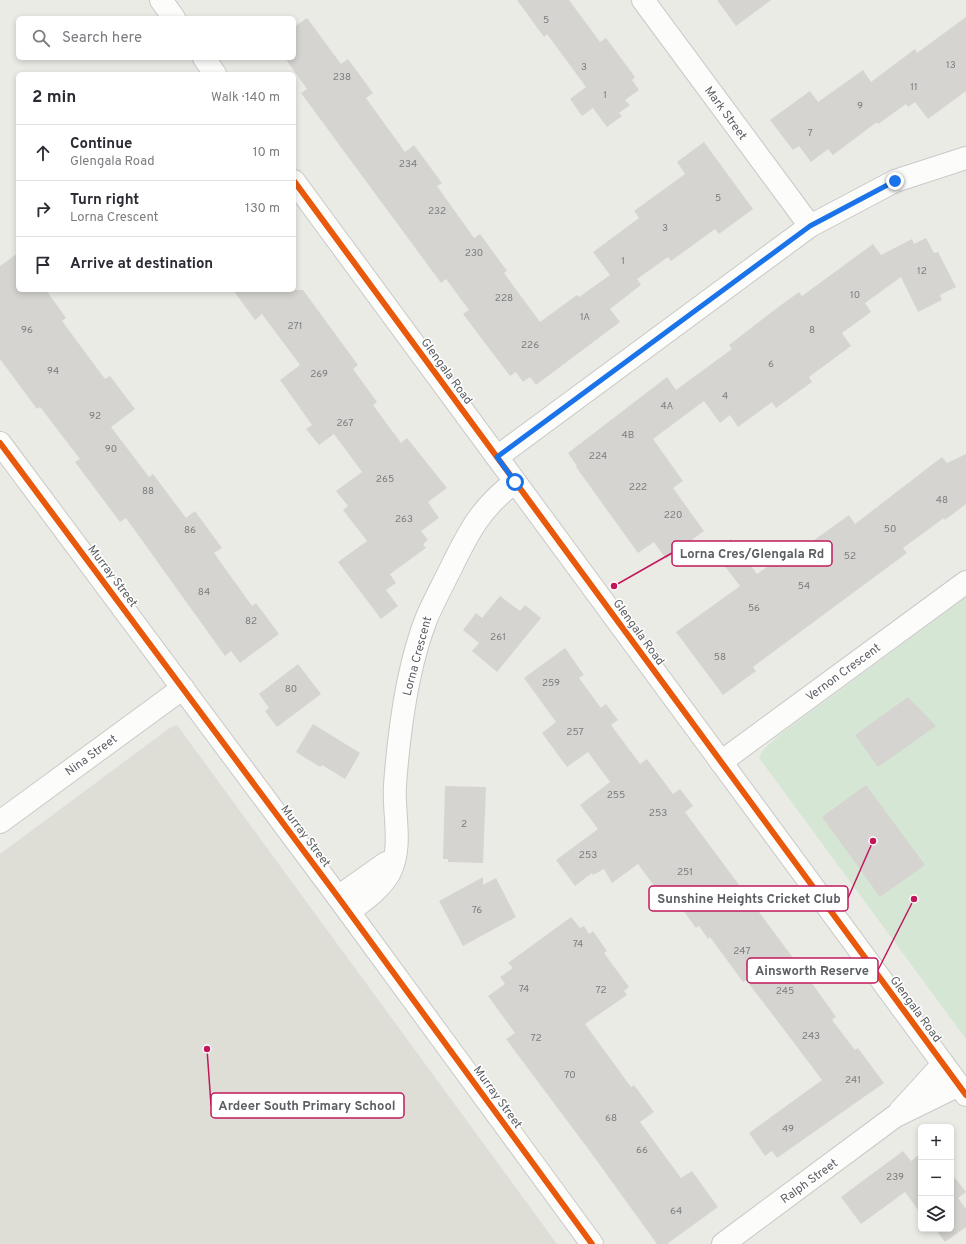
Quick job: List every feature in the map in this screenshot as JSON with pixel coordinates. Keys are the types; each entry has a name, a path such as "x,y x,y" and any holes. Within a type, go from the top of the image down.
{"street":[{"path":"161,0 173,16"},
{"name":"Mark Street","path":"643,0 810,226"},
{"path":"205,60 214,72"},
{"path":"497,457 810,226 895,181 966,158"},
{"name":"Glengala Road","path":"296,184 962,1090"},
{"name":"Murray Street","path":"0,443 344,904 592,1244"},
{"name":"Lorna Crescent","path":"344,904 366,879 394,858 396,839 395,790 398,744 405,703 427,617 463,542 482,512 498,495 515,482"},
{"name":"Vernon Crescent","path":"721,762 966,582"},
{"name":"Nina Street","path":"0,822 183,688"},
{"name":"Ralph Street","path":"723,1244 894,1117 943,1064"},
{"name":"Ralph Street","path":"894,1117 962,1090"}],"shaded area":[{"path":"177,725 557,1244 0,1244 0,854 171,727"}],"green space":[{"path":"966,597 966,1039 759,758 762,751 778,736"}],"building":[{"path":"517,0 569,0 600,42 606,38 635,77 632,80 639,90 625,100 630,105 619,113 622,116 607,127 593,108 582,116 570,99 586,87 547,34 544,37"},
{"path":"717,0 771,0 736,26"},
{"path":"966,17 966,91 928,119 915,102 908,107 906,104 878,124 877,122 833,155 828,149 811,162 799,146 793,150 770,120 810,91 818,102 863,70 871,82 915,49 917,53"},
{"path":"307,18 341,64 348,59 373,93 366,98 405,152 414,145 442,183 437,186 474,238 480,234 507,271 504,273 540,322 577,295 579,297 610,275 593,252 639,218 634,211 685,174 677,162 704,142 753,209 719,234 715,229 671,261 668,257 637,279 641,285 610,309 620,322 536,385 530,377 523,382 516,372 510,376 463,314 469,310 446,279 441,283 301,93 307,89 286,60 296,60 296,26"},
{"path":"926,238 934,253 938,252 956,287 940,295 942,300 918,312 901,277 865,303 871,312 842,333 851,346 809,377 812,382 776,408 772,402 738,427 730,415 720,423 704,401 653,439 683,481 673,488 704,531 666,559 654,542 638,553 576,467 577,466 568,453 667,377 676,390 732,349 729,345 773,311 799,292 802,296 873,244 881,255 912,239 914,244"},
{"path":"16,254 16,292 47,292 66,318 62,321 105,379 110,376 135,409 111,427 149,477 153,474 186,518 195,511 222,548 214,553 252,606 256,603 279,634 240,663 231,651 225,656 126,518 120,522 75,462 80,459 40,407 37,409 0,359 0,266"},
{"path":"296,290 303,290 358,365 353,369 377,402 373,405 401,443 407,438 447,488 428,502 439,518 421,531 428,540 423,544 426,548 390,574 396,583 386,590 398,606 381,619 338,562 367,541 343,510 348,506 336,491 362,472 334,434 319,445 306,429 312,425 280,380 300,365 262,314 255,320 234,292 296,292"},
{"path":"966,454 966,504 903,548 907,553 753,667 756,671 723,695 676,632 740,586 714,552 731,539 757,574 799,544 803,548 849,515 855,524 942,457 947,463"},
{"path":"500,596 520,611 525,605 541,618 497,672 472,651 479,643 463,630 476,613 482,618"},
{"path":"565,648 584,675 579,678 601,708 606,704 618,720 611,725 640,764 647,759 673,794 680,789 693,806 685,812 836,1017 832,1020 855,1050 858,1048 884,1083 777,1158 772,1151 765,1156 749,1133 822,1080 746,980 743,982 710,937 708,939 699,926 696,928 676,901 669,906 638,864 612,883 604,869 593,875 592,873 575,886 556,860 598,829 580,805 610,782 588,752 567,767 542,733 556,722 524,678"},
{"path":"298,664 321,694 277,727 265,711 269,708 259,694"},
{"path":"908,697 936,726 878,767 855,735"},
{"path":"313,724 360,753 345,779 322,765 320,767 296,752"},
{"path":"866,785 925,865 880,897 822,817"},
{"path":"445,786 486,787 483,863 448,862 448,859 443,859"},
{"path":"483,877 483,885 496,878 516,917 463,946 439,901"},
{"path":"571,917 580,928 584,926 589,934 593,931 607,951 604,953 629,987 624,991 627,995 585,1024 631,1087 634,1085 654,1112 640,1122 681,1178 692,1171 718,1207 667,1244 657,1244 506,1039 515,1033 488,996 505,984 500,977 513,968 508,963"},
{"path":"903,1151 911,1161 918,1155 918,1210 905,1192 861,1224 841,1197"},
{"path":"955,1178 966,1192 958,1198 966,1209 966,1227 945,1242 937,1232 954,1232"}],"cycle path":[{"path":"296,184 966,1095"},
{"path":"0,443 338,897 592,1244"}],"place":[{"name":"Lorna Cres/Glengala Rd","path":"614,586"},
{"name":"Sunshine Heights Cricket Club","path":"873,841"},
{"name":"Ainsworth Reserve","path":"914,899"},
{"name":"Ardeer South Primary School","path":"207,1049"}],"route":[{"path":"515,482 497,457 810,226 895,181"}]}
